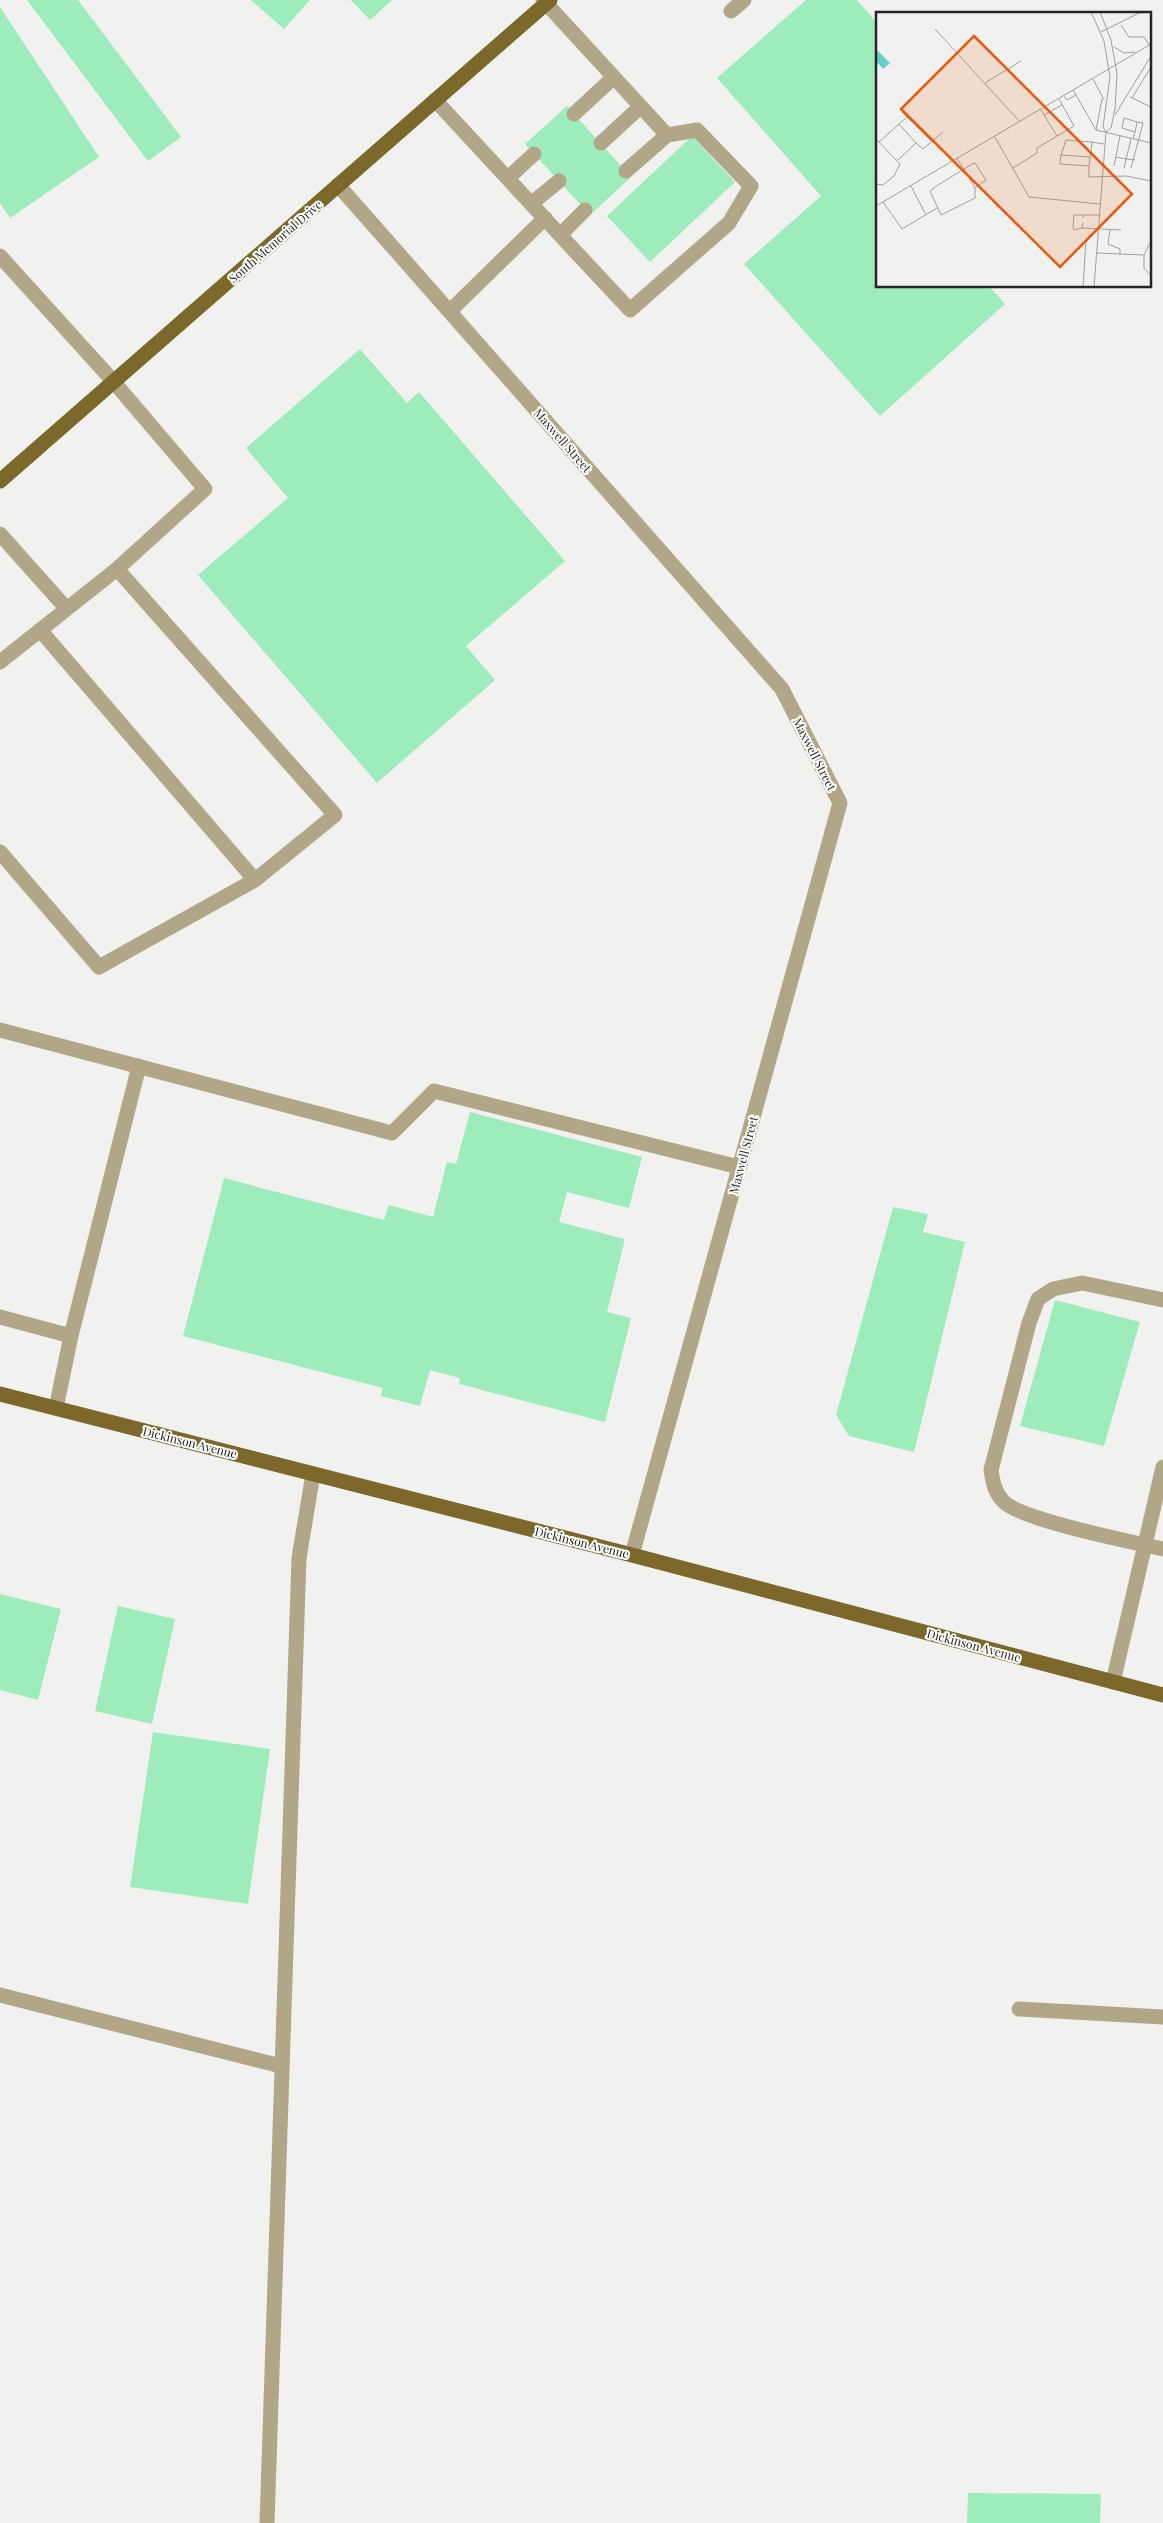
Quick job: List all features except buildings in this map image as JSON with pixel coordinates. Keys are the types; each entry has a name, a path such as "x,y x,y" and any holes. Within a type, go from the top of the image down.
{"main road":[{"name":"South Memorial Drive","path":"0,481 546,1"},
{"name":"Dickinson Avenue","path":"0,1394 632,1554 1163,1695"}],"street":[{"path":"731,11 744,0"},
{"path":"546,1 667,135"},
{"path":"574,114 614,78"},
{"path":"435,100 630,310 729,223 751,186 697,130 667,135 626,171"},
{"path":"601,143 640,107"},
{"path":"508,178 534,154"},
{"path":"532,204 559,181"},
{"name":"Maxwell Street","path":"338,185 782,689 840,803 632,1554"},
{"path":"560,235 585,210"},
{"path":"450,312 546,218"},
{"path":"0,256 113,381 205,489 117,569 0,662"},
{"path":"0,534 66,608"},
{"path":"0,852 99,967 255,880 335,815 117,569"},
{"path":"40,630 255,880"},
{"path":"0,1030 392,1133 434,1091 740,1166"},
{"path":"56,1408 71,1336 139,1066"},
{"path":"1163,1300 1082,1283 1053,1289 1038,1299 1029,1323 991,1470 994,1489 1004,1503 1034,1518 1163,1549"},
{"path":"0,1317 71,1336"},
{"path":"1113,1682 1163,1467"},
{"path":"267,2523 299,1558 313,1474"},
{"path":"0,1995 281,2066"},
{"path":"1019,2009 1163,2017"}]}
